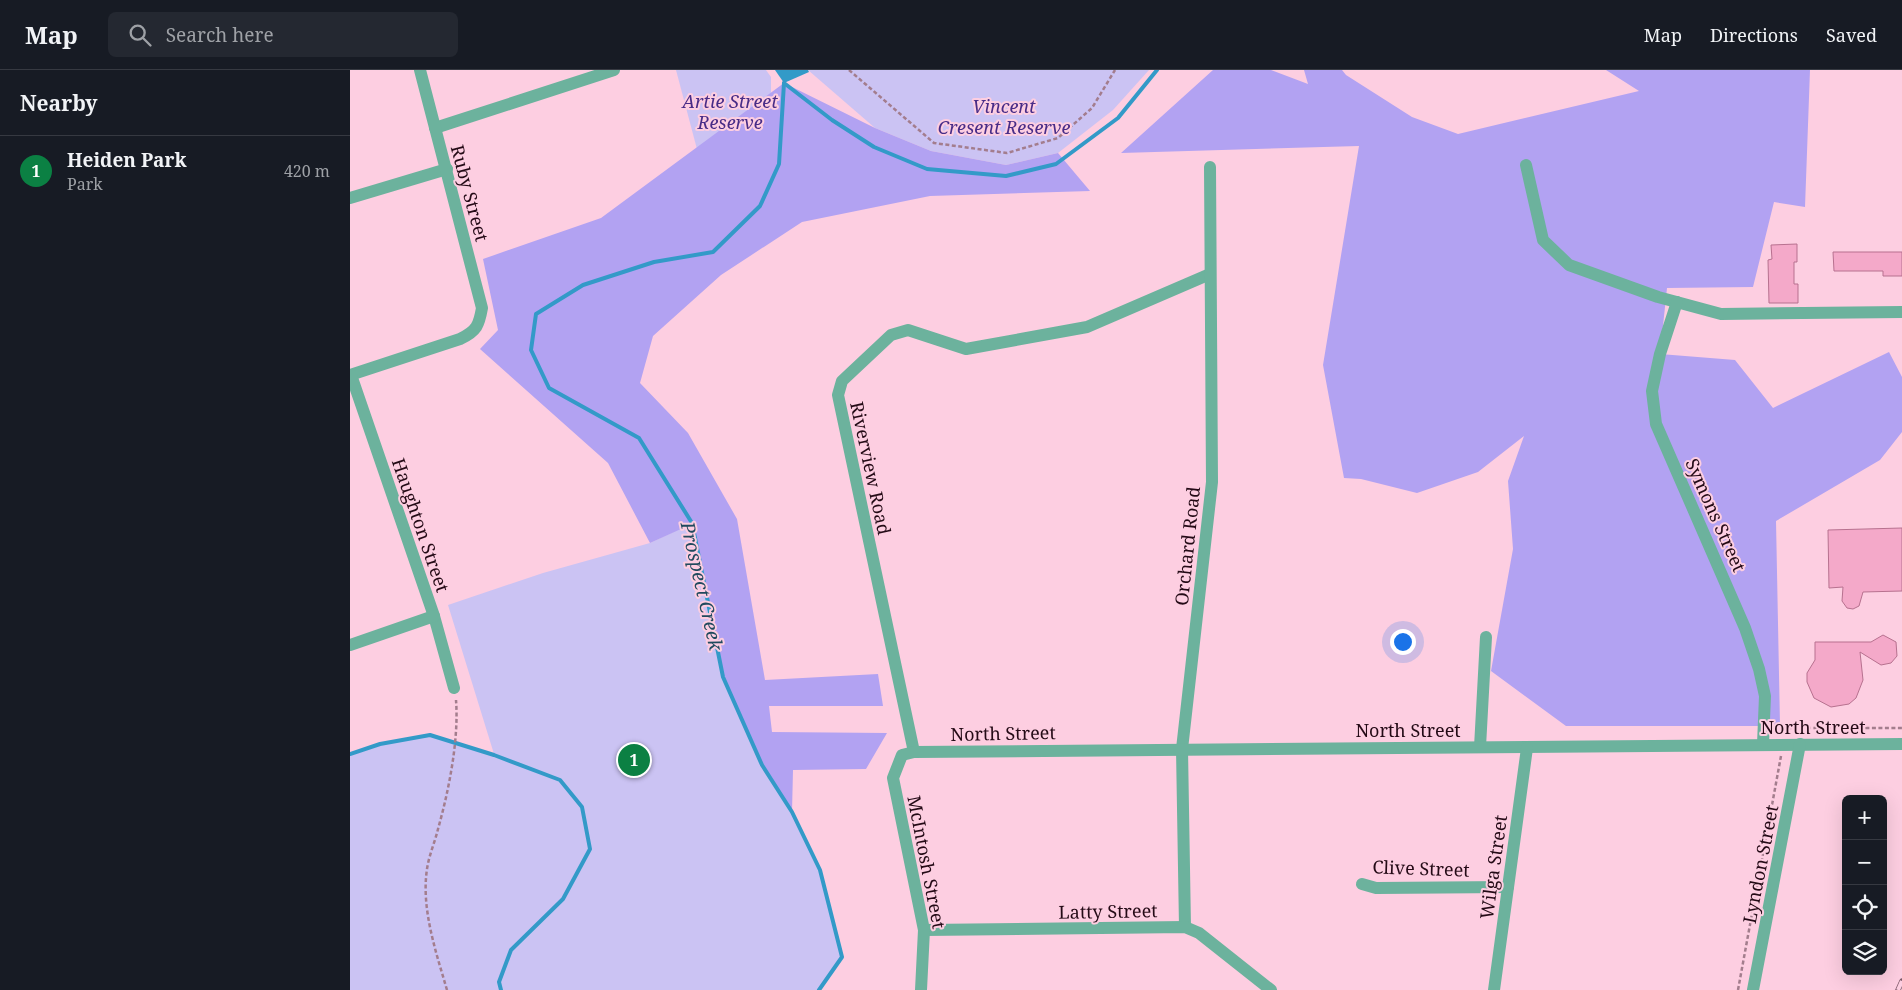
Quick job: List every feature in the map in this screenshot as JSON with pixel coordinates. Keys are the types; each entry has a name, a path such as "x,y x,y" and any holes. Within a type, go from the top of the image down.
{"street":[{"name":"Ruby Street","path":"351,375 460,339 472,334 479,326 482,308 420,70"},
{"path":"435,128 614,70"},
{"path":"1526,165 1542,240 1569,265 1677,302 1721,314 1902,312"},
{"name":"Orchard Road","path":"1185,927 1182,749 1212,482 1210,167"},
{"path":"350,198 447,169"},
{"name":"Riverview Road","path":"914,752 838,395 842,381 892,335 908,330 966,349 1088,327 1210,274"},
{"name":"Symons Street","path":"1677,302 1660,354 1652,391 1656,424 1748,636 1765,696 1763,744"},
{"name":"Haughton Street","path":"351,375 434,616 454,688"},
{"path":"350,645 434,616"},
{"path":"1480,747 1486,637"},
{"name":"Lyndon Street","path":"1753,990 1800,744"},
{"name":"North Street","path":"914,752 1902,744"},
{"name":"Wilga Street","path":"1494,990 1527,748"},
{"name":"McIntosh Street","path":"914,752 902,755 893,778 924,930 922,990"},
{"name":"Clive Street","path":"1362,884 1376,888 1508,887"},
{"name":"Latty Street","path":"924,930 1185,927 1199,933 1271,990"}],"path":[{"path":"849,70 934,143 1007,153 1058,138 1092,108 1115,70"},
{"path":"447,990 429,921 426,887 427,870 439,827 451,764 457,717 454,688"},
{"path":"1786,728 1902,728"},
{"path":"1738,990 1780,764"}],"green space":[{"name":"Artie Street Reserve","path":"676,70 766,70 771,77 771,140 715,217"},
{"name":"Vincent Cresent Reserve","path":"808,70 1149,70 1113,110 1058,153 1006,165 931,151 875,128"},
{"path":"692,523 723,677 762,765 792,812 820,870 842,957 819,990 350,990 350,754 380,744 430,735 494,754 448,605 543,573 650,543"}],"shaded area":[{"path":"1213,70 1271,70 1308,84 1304,70 1342,70 1346,75 1412,117 1458,134 1639,91 1606,70 1810,70 1805,207 1774,202 1753,287 1667,288 1660,354 1735,360 1773,408 1889,352 1902,377 1902,432 1880,460 1776,521 1780,726 1566,726 1491,671 1513,549 1508,481 1524,436 1478,472 1417,493 1361,479 1344,478 1323,365 1359,146 1121,153"},
{"path":"784,83 875,128 931,151 1006,165 1058,153 1090,191 930,196 802,222 721,275 653,336 640,383 688,433 737,519 765,680 878,674 883,706 769,706 772,732 887,733 866,769 793,770 792,812 762,765 723,677 692,524 650,543 608,463 480,349 498,330 483,259 601,218"}],"water":[{"path":"775,70 808,70 809,72 784,83"}],"building":[{"path":"1797,244 1797,262 1794,262 1794,284 1798,284 1798,303 1769,303 1768,260 1772,259 1771,245"},
{"path":"1833,252 1902,252 1902,276 1883,276 1883,271 1834,271"},
{"path":"1902,528 1902,591 1863,592 1859,606 1853,609 1847,608 1842,601 1843,587 1829,588 1828,530"},
{"path":"1883,635 1896,642 1897,656 1891,663 1881,665 1860,652 1863,680 1856,698 1849,704 1831,707 1814,698 1807,682 1807,673 1815,660 1815,642 1871,642"}],"waterway":[{"path":"784,83 832,120 874,147 927,169 1006,176 1056,164 1118,118 1157,70"},
{"name":"Prospect Creek","path":"784,83 779,164 760,206 713,252 654,262 583,285 536,314 531,350 549,388 639,438 692,523 723,677 762,765 792,812 820,870 842,957 819,990"},
{"name":"Prospect Creek","path":"350,754 380,744 430,735 494,755 560,780 582,807 590,849 563,899 511,950 499,982 501,990"}],"railway":[{"path":"1898,990 1902,981"}],"place":[{"name":"Heiden Park","path":"634,760"}]}
